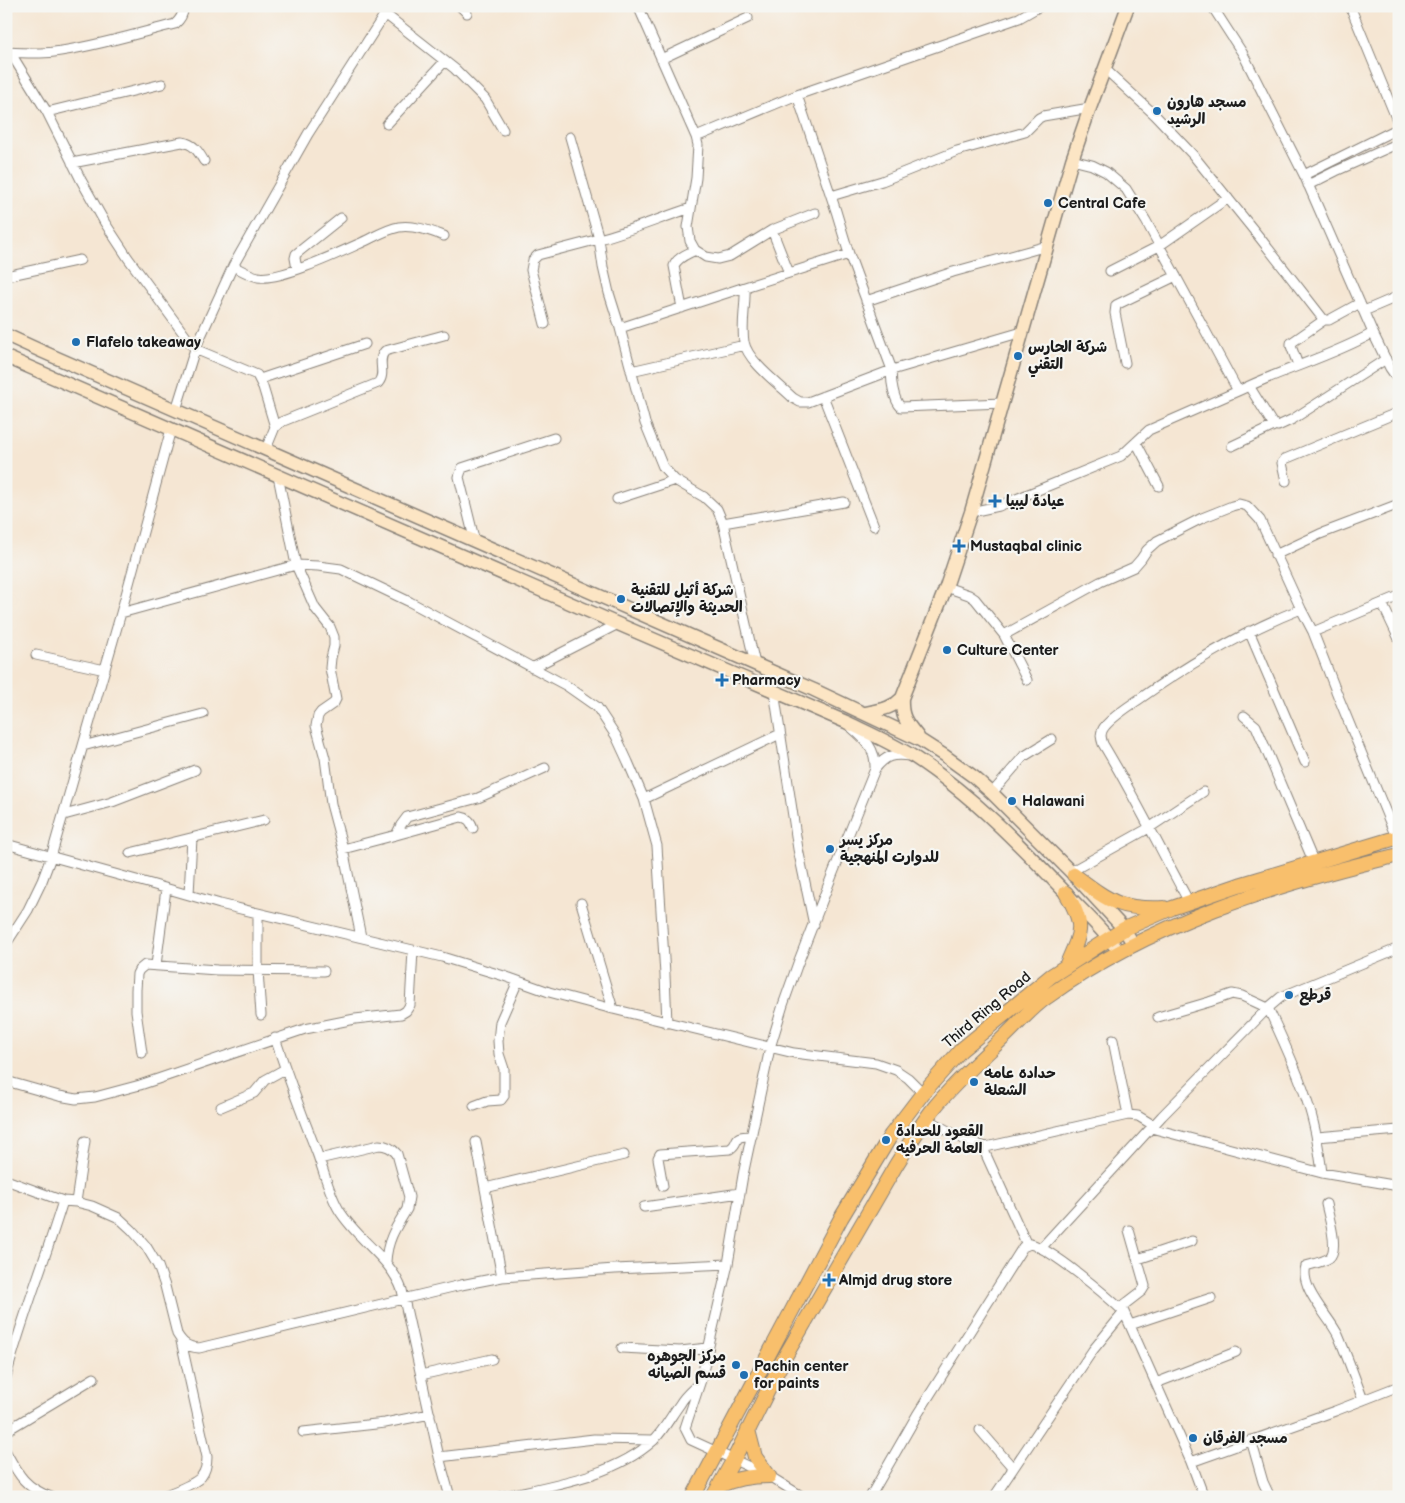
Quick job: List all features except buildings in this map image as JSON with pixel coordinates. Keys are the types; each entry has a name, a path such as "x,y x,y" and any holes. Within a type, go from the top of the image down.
{"main road":[{"path":"920,740 903,718 902,698 946,587 971,512 1072,160 1128,6"},
{"path":"6,335 755,664 865,713 920,740 945,756 992,793 1072,874 1124,930 1134,945"},
{"path":"6,357 882,739 913,757 955,786 979,806 1056,882 1109,938 1119,952"},
{"path":"536,588 542,572"},
{"path":"865,713 886,709 896,704 902,698"},
{"name":"Third Ring Road","path":"693,1497 841,1218 891,1135 923,1093 961,1050 1065,967 1124,930 1172,908 1239,885 1397,837"},
{"name":"Third Ring Road","path":"716,1492 784,1360 896,1165 926,1119 953,1087 1045,998 1119,952 1182,922 1244,899 1314,877 1399,855"},
{"path":"1072,874 1106,899 1121,905 1144,909 1172,908"},
{"path":"1065,967 1080,929 1075,909 1066,893"},
{"path":"748,1430 756,1457 768,1476"},
{"path":"716,1492 738,1478 768,1476"}],"street":[{"path":"8,52 54,52 175,24 180,20 184,6"},
{"path":"374,6 455,69 485,99 503,130"},
{"path":"176,410 195,349 233,266 308,134 390,6"},
{"path":"638,6 698,144 688,227 690,241 695,250 706,257 718,259 730,256 772,230 815,213"},
{"path":"696,137 797,95 1019,18 1040,6"},
{"path":"1212,6 1243,54 1304,175 1373,333 1399,380"},
{"path":"1304,175 1399,126 1350,6"},
{"path":"661,59 748,18"},
{"path":"8,52 47,112 105,223 128,258 195,349 250,372 260,379 274,427 266,449"},
{"path":"387,124 445,61"},
{"path":"1105,69 1162,121 1193,155 1324,320"},
{"path":"47,112 162,84"},
{"path":"797,95 849,254 892,370 892,382 898,404 902,407 1003,403"},
{"path":"831,196 882,181 957,151 1025,132 1043,116 1090,108"},
{"path":"570,137 599,240 607,284 645,423 662,467 676,480 717,509 723,523 755,664"},
{"path":"72,163 182,142 190,143 204,160"},
{"path":"1308,185 1336,170 1399,142"},
{"path":"1072,160 1092,165 1106,172 1126,189 1146,221 1238,391"},
{"path":"1110,271 1159,246 1228,198"},
{"path":"545,324 531,270 533,260 538,255 599,240 691,208"},
{"path":"297,269 296,254 341,218"},
{"path":"233,266 259,277 281,274 338,254 398,227 423,229 444,236"},
{"path":"772,230 789,273"},
{"path":"866,301 953,272 1047,246"},
{"path":"682,308 674,266 678,259 695,250"},
{"path":"620,328 849,254"},
{"path":"6,276 80,260"},
{"path":"1125,363 1115,313 1116,305 1176,276"},
{"path":"745,287 744,345 753,360 800,402 808,402 892,370 1022,332"},
{"path":"1298,365 1291,343 1324,320 1329,320 1362,307 1399,296"},
{"path":"971,512 999,506 1121,456 1149,430 1373,333"},
{"path":"274,427 288,419 378,383 382,377 380,358 384,351 444,335"},
{"path":"260,379 364,344"},
{"path":"631,371 744,345"},
{"path":"1232,446 1274,426 1288,422 1386,359"},
{"path":"1249,386 1274,426"},
{"path":"823,396 874,526"},
{"path":"1286,481 1282,468 1282,463 1285,459 1399,412"},
{"path":"6,944 28,910 51,857 121,613 171,429"},
{"path":"475,542 459,477 462,468 554,438"},
{"path":"1136,442 1159,486"},
{"path":"278,476 296,565 315,608 330,627 334,637 330,668 336,699 334,703 321,712 316,721 325,758 331,804 343,848 361,937"},
{"path":"617,499 676,480"},
{"path":"723,523 844,502"},
{"path":"1004,635 1100,582 1134,566 1157,541 1202,518 1232,506 1239,504 1248,506 1260,520 1313,632 1397,837"},
{"path":"1275,555 1320,534 1399,504"},
{"path":"121,613 296,565 341,569 410,602 567,686 597,707 616,736 644,799 656,846 667,1023"},
{"path":"946,587 970,595 976,600 1004,635 1027,680"},
{"path":"1313,632 1399,596"},
{"path":"1382,603 1399,639"},
{"path":"1190,902 1103,744 1102,731 1106,725 1125,710 1177,672 1249,631 1301,609"},
{"path":"532,668 618,624"},
{"path":"1249,631 1305,762"},
{"path":"36,654 105,670"},
{"path":"774,691 798,849 814,925"},
{"path":"83,746 203,714"},
{"path":"1244,716 1256,726 1314,863"},
{"path":"846,722 871,748 875,757 875,769"},
{"path":"644,799 780,734"},
{"path":"992,793 1023,758 1052,740"},
{"path":"803,1497 768,1476 691,1440 685,1428 701,1380 728,1264 740,1193 770,1048 783,1005 875,769 883,760 893,755 913,757"},
{"path":"396,835 407,817 478,798 544,768"},
{"path":"64,815 112,802 195,770"},
{"path":"1072,874 1149,828 1203,792"},
{"path":"343,848 461,817 467,818 472,823 473,828"},
{"path":"130,853 264,820"},
{"path":"189,894 192,838"},
{"path":"6,844 258,914 442,957 549,992 667,1023 794,1053 876,1064 896,1070 908,1078 923,1093"},
{"path":"156,965 166,889"},
{"path":"582,903 613,1009"},
{"path":"258,914 258,970 261,1015"},
{"path":"1041,1248 1152,1127 1281,997 1399,948"},
{"path":"6,1081 59,1096 76,1099 94,1097 140,1084 275,1038 355,1019 401,1014 410,1005 413,950"},
{"path":"142,1052 136,1011 137,974 145,965 200,969 324,971"},
{"path":"474,1106 501,1100 504,1096 504,1069 499,1054 498,1041 500,1022 518,981"},
{"path":"1158,1017 1232,994 1242,996 1268,1008 1296,1070 1307,1100 1317,1137 1322,1172"},
{"path":"275,1038 336,1204 344,1218 358,1235 386,1262 396,1275 404,1299 439,1457 450,1497"},
{"path":"1113,1040 1128,1115"},
{"path":"221,1107 254,1094 265,1080 285,1069"},
{"path":"926,1119 966,1141 982,1146 990,1146 1128,1115 1138,1116 1152,1127 1322,1172 1399,1186"},
{"path":"1317,1137 1399,1130"},
{"path":"663,1186 658,1158 660,1154 730,1149 734,1146 738,1137 752,1136"},
{"path":"76,1202 85,1141"},
{"path":"476,1142 502,1277"},
{"path":"319,1159 379,1145 386,1145 397,1154 409,1197 409,1204 389,1241 386,1251 386,1262"},
{"path":"982,1146 1027,1245"},
{"path":"485,1188 624,1155"},
{"path":"6,1180 63,1201 92,1206 119,1218 146,1246 158,1266 177,1334 186,1345 192,1348 199,1348 461,1285 502,1277 728,1264"},
{"path":"644,1207 740,1193"},
{"path":"6,1377 63,1201"},
{"path":"1326,1204 1334,1242 1333,1254 1329,1258 1306,1266 1304,1273 1315,1302 1337,1333 1363,1400"},
{"path":"994,1497 1092,1350 1122,1310 1145,1289 1138,1259 1128,1230"},
{"path":"1138,1259 1192,1241"},
{"path":"870,1497 945,1369 1023,1248 1033,1244 1079,1274 1122,1310 1191,1462 1204,1497"},
{"path":"1130,1325 1212,1298"},
{"path":"161,1497 193,1483 201,1477 206,1469 208,1458 191,1391 181,1340"},
{"path":"622,1348 680,1351 708,1348"},
{"path":"1156,1383 1236,1352"},
{"path":"421,1375 492,1359"},
{"path":"6,1431 94,1378"},
{"path":"500,1497 596,1473 634,1456 654,1440 671,1419 680,1403 701,1380"},
{"path":"1191,1462 1399,1386"},
{"path":"303,1432 385,1423 430,1414"},
{"path":"980,1430 1013,1468"},
{"path":"439,1457 594,1439 654,1440"},
{"path":"1251,1440 1263,1482 1270,1497"},
{"path":"6,1452 16,1472 27,1484 51,1497"}],"place":[{"name":"مسجد هارون الرشيد","path":"1157,111"},
{"name":"Central Cafe","path":"1048,203"},
{"name":"Flafelo takeaway","path":"76,342"},
{"name":"شركة الحارس التقني","path":"1018,356"},
{"name":"عيادة ليبيا","path":"995,501"},
{"name":"Mustaqbal clinic","path":"959,546"},
{"name":"شركة أثيل للتقنية الحديثة والإتصالات","path":"621,599"},
{"name":"Culture Center","path":"947,650"},
{"name":"Pharmacy","path":"722,680"},
{"name":"Halawani","path":"1012,801"},
{"name":"مركز يسر للدوارت المنهجية","path":"830,849"},
{"name":"قرطع","path":"1289,995"},
{"name":"حداده عامه الشعلة","path":"974,1082"},
{"name":"القعود للحدادة العامة الحرفيه","path":"886,1140"},
{"name":"Almjd drug store","path":"829,1280"},
{"name":"مركز الجوهره قسم الصيانه","path":"736,1365"},
{"name":"Pachin center for paints","path":"744,1375"},
{"name":"مسجد الفرقان","path":"1193,1438"}]}
